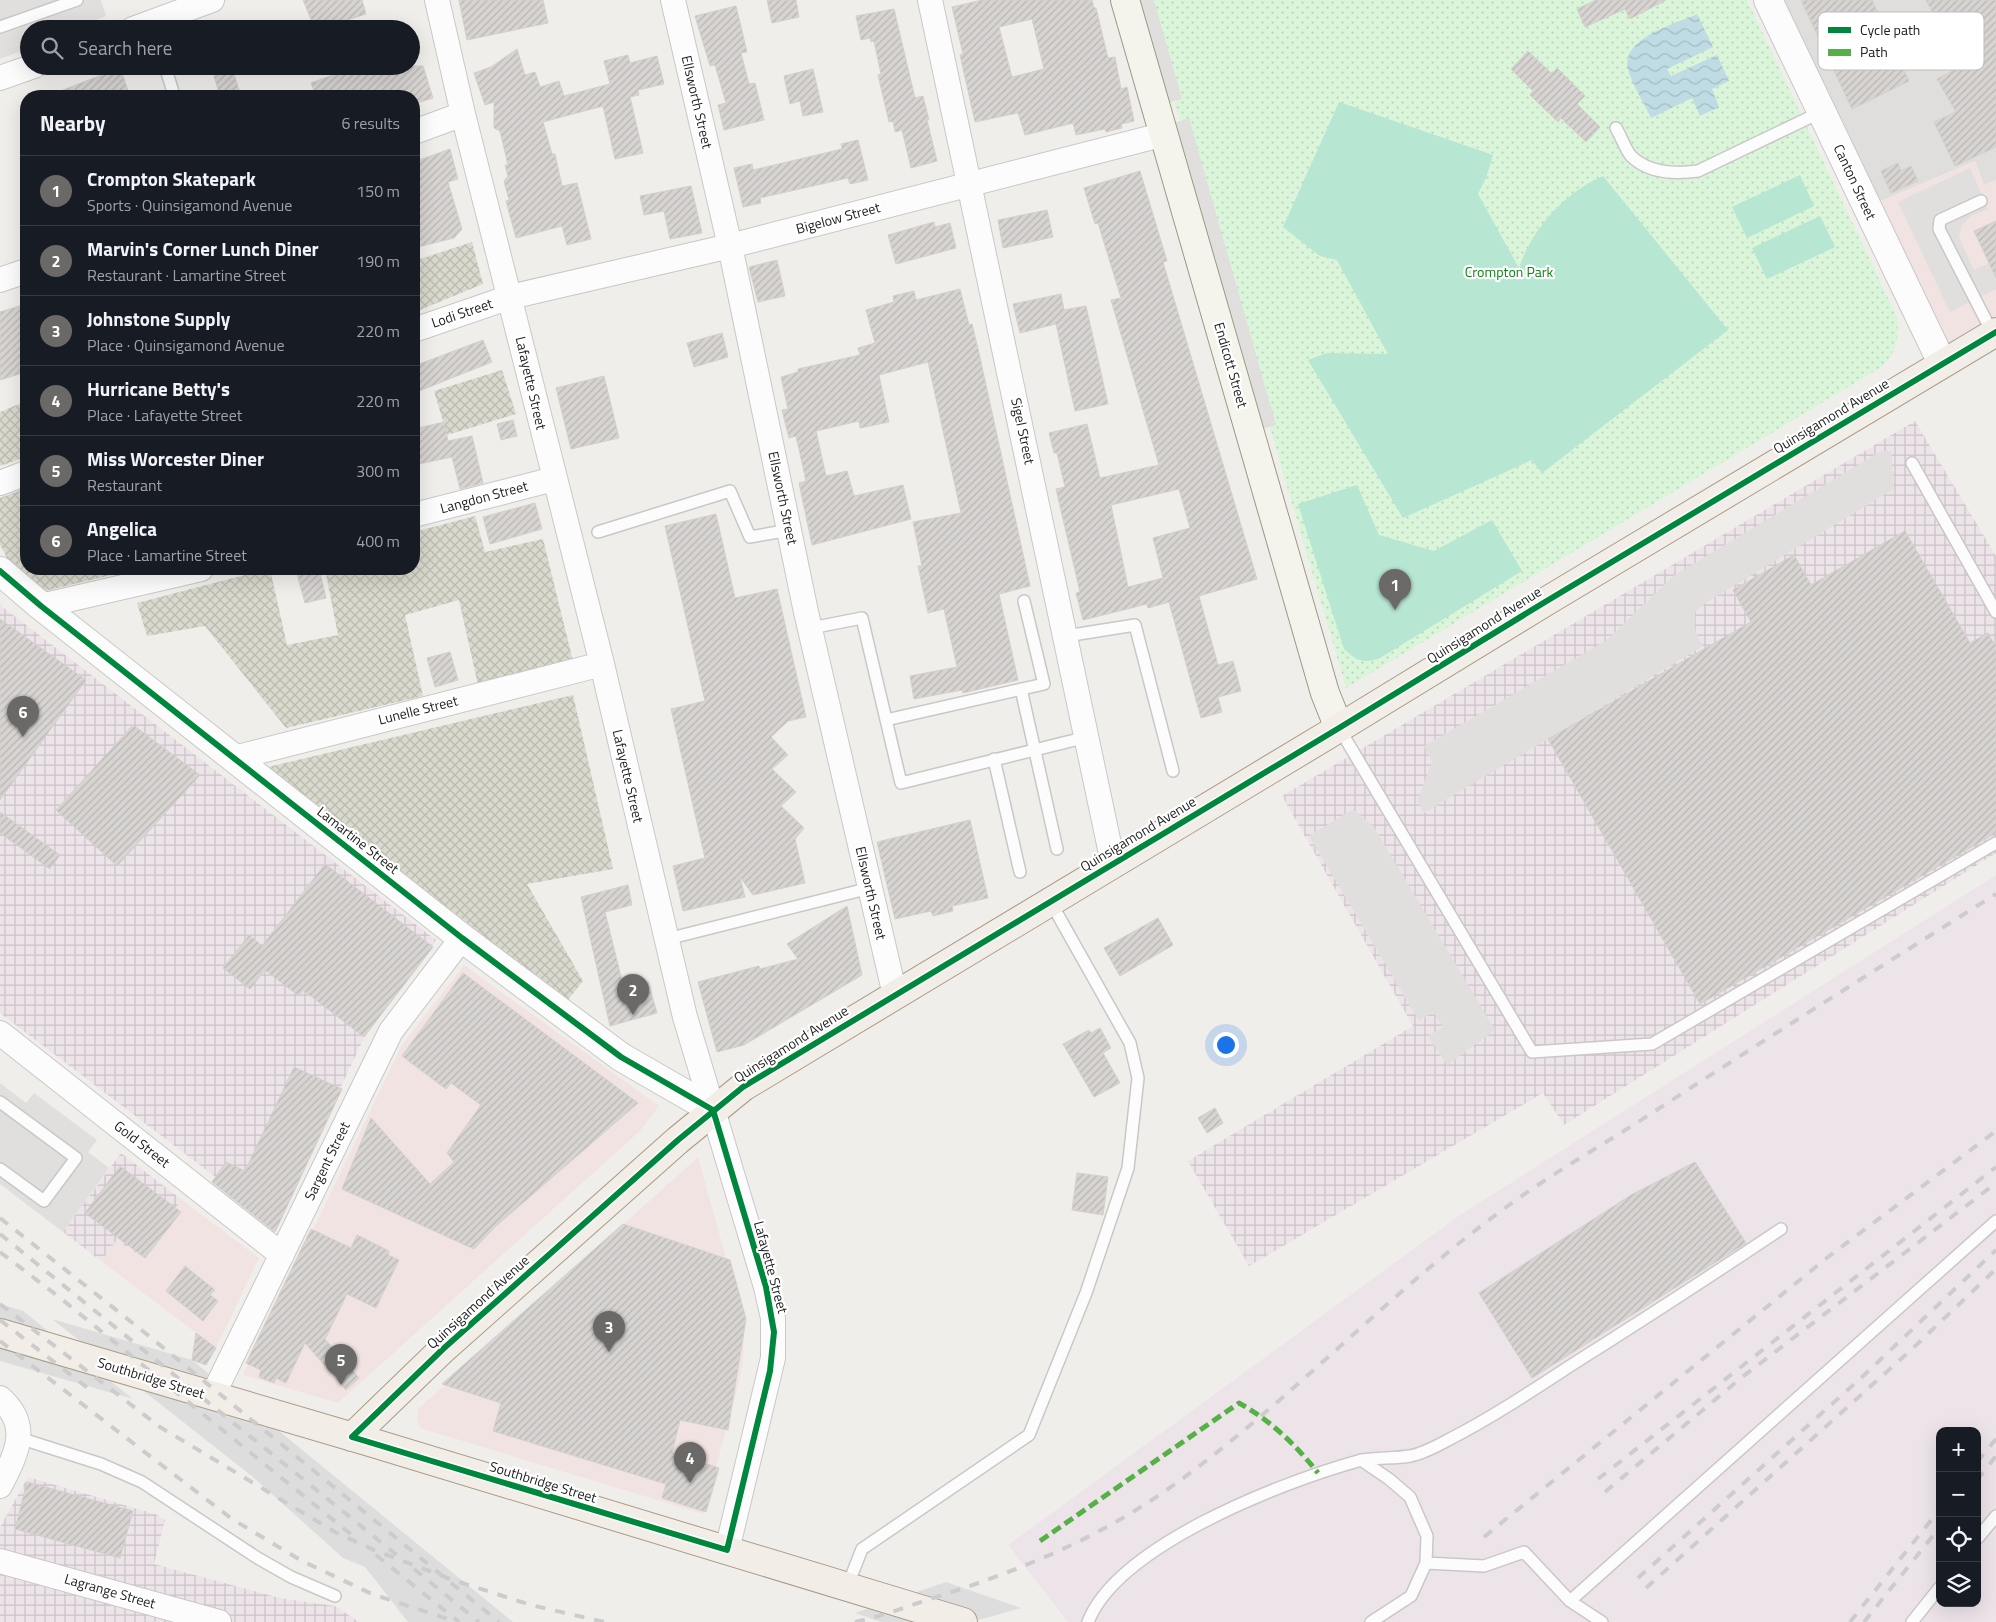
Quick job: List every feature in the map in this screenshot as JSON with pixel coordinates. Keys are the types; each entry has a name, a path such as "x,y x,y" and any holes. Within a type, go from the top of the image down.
{"main road":[{"name":"Endicott Street","path":"1125,0 1325,693 1340,728"},
{"name":"Quinsigamond Avenue","path":"352,1437 444,1349 713,1110 770,1070 1994,333"},
{"name":"Southbridge Street","path":"0,1333 352,1437 963,1622"}],"street":[{"path":"161,20 212,0"},
{"name":"Lafayette Street","path":"437,0 463,114 602,664 692,1043 766,1288 774,1332 770,1371 727,1550"},
{"name":"Ellsworth Street","path":"673,0 730,246 811,628 895,994"},
{"name":"Sigel Street","path":"930,0 1113,863"},
{"name":"Canton Street","path":"1768,0 1942,363"},
{"path":"0,78 20,71"},
{"path":"420,130 463,114"},
{"name":"Bigelow Street","path":"510,297 730,246 1165,134"},
{"path":"0,280 20,273"},
{"name":"Lodi Street","path":"420,328 510,297"},
{"path":"0,483 20,475"},
{"name":"Langdon Street","path":"420,513 554,479"},
{"name":"Lamartine Street","path":"0,571 41,606 462,938 621,1057 713,1110"},
{"path":"41,606 175,575"},
{"name":"Lunelle Street","path":"234,758 602,664"},
{"name":"Sargent Street","path":"212,1396 390,1031 462,938"},
{"name":"Gold Street","path":"0,1033 282,1255"},
{"path":"0,1398 14,1413 19,1425 19,1438 0,1486"},
{"name":"Lagrange Street","path":"0,1561 219,1622"}],"lane":[{"path":"0,27 77,0"},
{"path":"168,75 172,90"},
{"path":"1616,128 1631,156 1653,170 1684,173 1698,171 1821,112"},
{"path":"1981,201 1940,220 1939,228 1994,333"},
{"path":"1912,464 1996,612"},
{"path":"598,532 730,492 750,537 790,530"},
{"path":"886,720 1044,684 1024,601"},
{"path":"811,628 862,618 901,783 1087,737"},
{"path":"1066,636 1135,625 1173,771"},
{"path":"1021,689 1057,849"},
{"path":"1340,728 1532,1052 1652,1044 1996,842"},
{"path":"994,759 1020,872"},
{"path":"667,939 870,888"},
{"path":"847,1587 862,1549 1029,1435 1086,1293 1128,1168 1138,1078 1130,1043 1050,901"},
{"path":"0,1104 76,1158 44,1201 0,1169"},
{"path":"1570,1601 1996,1222"},
{"path":"1088,1622 1105,1595 1128,1572 1148,1554 1180,1535 1237,1506 1293,1482 1361,1460 1412,1456 1447,1441 1506,1408 1781,1229"},
{"path":"19,1438 101,1464 142,1482 256,1557 291,1577 335,1596"},
{"path":"1361,1460 1389,1479 1410,1497 1427,1536 1426,1563 1411,1596 1371,1622"},
{"path":"1981,1534 1996,1516"},
{"path":"1426,1563 1484,1566 1524,1552 1570,1601 1602,1622"},
{"path":"1912,1622 1936,1592"}],"shaded area":[{"path":"0,0 101,0 106,16 96,20 20,20 20,51 0,59"},
{"path":"1137,0 1154,0 1182,99 1167,103"},
{"path":"1778,0 1996,0 1996,180 1984,185 1975,161 1876,203"},
{"path":"1189,118 1276,425 1262,429 1174,123"},
{"path":"1975,161 1984,185 1996,180 1996,316 1943,347 1876,203"},
{"path":"1970,168 1988,209 1971,216 1962,225 1959,237 1974,270 1990,263 1996,274 1996,289 1950,312 1898,202"},
{"path":"472,242 483,284 420,310 420,259"},
{"path":"502,370 516,414 447,435 434,391"},
{"path":"20,404 20,459 0,466 0,412"},
{"path":"1915,421 1996,556 1996,853 1564,1125 1543,1093 1249,1266 1188,1161 1413,1026 1282,796"},
{"path":"1881,451 1891,451 1894,489 1707,602 1695,612 1695,630 1703,646 1424,813 1417,801 1432,762 1424,746 1607,640 1673,576"},
{"path":"20,490 20,571 10,563 0,545 0,498"},
{"path":"475,516 485,552 543,539 573,661 478,685 459,600 405,615 423,696 286,728 205,626 147,636 137,603 245,575 271,575 287,645 338,635 326,575 420,575 420,530"},
{"path":"25,575 111,575 45,591"},
{"path":"0,605 436,940 364,1038 276,1223 0,1013"},
{"path":"573,695 613,869 527,884 583,981 567,1001 268,767"},
{"path":"1353,809 1374,827 1495,1030 1447,1065 1428,1036 1443,1027 1433,1012 1419,1021 1309,836"},
{"path":"1996,875 1996,1622 1068,1622 1008,1545 1460,1215"},
{"path":"464,965 659,1106 641,1130 338,1403 243,1375 402,1045"},
{"path":"0,1083 26,1103 34,1093 97,1140 88,1152 109,1168 63,1232 0,1184"},
{"path":"121,1153 182,1200 139,1255 117,1240 101,1261 63,1232"},
{"path":"698,1157 743,1319 744,1333 743,1363 738,1386 703,1514 420,1428 417,1420 418,1409"},
{"path":"182,1200 259,1258 216,1348 101,1261 117,1240 139,1255"},
{"path":"28,1477 155,1514 165,1520 154,1564 280,1598 335,1606 359,1622 0,1622 0,1527"}],"green space":[{"name":"Crompton Park","path":"1145,0 1747,0 1896,315 1898,330 1893,351 1880,368 1346,688"},
{"path":"1339,102 1493,155 1486,178 1478,194 1519,268 1532,240 1551,214 1575,192 1603,176 1728,330 1542,473 1532,460 1403,518 1308,360 1327,353 1388,354 1337,260 1320,256 1283,227"},
{"path":"1800,175 1814,206 1747,238 1732,207"},
{"path":"1820,216 1835,247 1767,279 1752,248"},
{"path":"1357,485 1379,535 1434,551 1492,520 1522,571 1380,658 1369,661 1357,659 1344,649 1298,504"}],"water":[{"path":"1697,14 1713,47 1667,69 1671,76 1717,55 1729,81 1712,89 1719,107 1700,116 1692,98 1651,118 1630,75 1628,58 1641,41 1664,28"}],"pier":[{"path":"0,1304 23,1311 133,1399 0,1361"},
{"path":"52,1319 192,1360 513,1622 408,1622 365,1567 343,1558 253,1477"},
{"path":"946,1582 1021,1608 972,1622 881,1622 855,1613"}],"building":[{"path":"303,0 362,0 366,14 347,20 311,20"},
{"path":"459,0 543,0 548,23 467,40"},
{"path":"767,0 796,0 799,17 772,23"},
{"path":"982,0 1092,0 1094,8 1096,8 1108,58 1115,57 1121,89 1127,87 1134,121 1121,124 1122,128 1106,132 1105,129 1076,135 1073,123 1025,135 1018,113 975,122 960,55 963,54 952,7","holes":["1032,19 1044,69 1012,77 999,27"]},
{"path":"1596,0 1666,0 1630,19 1625,9 1585,27 1577,9"},
{"path":"1801,0 1872,0 1878,12 1818,12 1818,36"},
{"path":"1926,0 1996,0 1996,147 1955,166 1934,122 1956,112 1937,79 1954,70 1984,70 1984,12 1932,12"},
{"path":"736,6 747,52 741,53 749,84 755,83 764,120 724,130 718,105 726,103 715,65 710,66 695,16"},
{"path":"894,9 915,98 923,96 937,161 911,168 902,130 895,132 893,121 889,122 878,75 881,74 874,41 871,42 870,38 861,40 856,16"},
{"path":"517,49 525,75 535,72 540,87 559,81 564,96 610,84 604,61 628,55 630,63 657,56 664,84 638,90 639,95 630,97 643,153 615,159 603,106 543,122 552,154 555,154 562,186 577,183 591,239 567,245 562,226 516,238 506,201 509,200 504,181 508,176 505,165 508,165 500,131 494,128 494,102 485,105 474,73 491,67"},
{"path":"1528,51 1552,74 1557,68 1585,96 1577,104 1600,127 1586,142 1561,118 1558,122 1530,95 1533,91 1511,69"},
{"path":"420,66 423,66 433,98 420,102 420,90 314,90 311,83 333,75 420,75"},
{"path":"813,69 823,112 803,116 800,101 790,104 784,76"},
{"path":"1834,70 1904,70 1909,81 1852,109"},
{"path":"102,75 122,75 128,90 63,90"},
{"path":"234,75 239,90 218,90 214,76"},
{"path":"858,140 868,180 850,184 848,178 760,198 761,203 743,207 734,168 752,164 753,170 842,149 841,144"},
{"path":"450,149 458,179 448,182 462,229 454,238 420,246 420,160"},
{"path":"1898,163 1901,171 1911,166 1918,181 1891,193 1881,171"},
{"path":"1140,171 1167,261 1163,262 1257,579 1199,596 1218,665 1233,661 1241,691 1218,697 1222,712 1201,718 1169,602 1148,608 1147,604 1083,620 1076,593 1080,592 1056,489 1065,487 1057,453 1054,453 1049,433 1087,424 1100,478 1159,465 1111,300 1121,298 1098,223 1095,224 1084,188","holes":["1179,489 1190,528 1153,538 1163,578 1128,587 1111,505"]},
{"path":"691,186 702,233 670,239 664,211 644,215 640,196"},
{"path":"1047,210 1053,237 1003,248 998,220"},
{"path":"1996,221 1996,278 1974,231"},
{"path":"934,222 935,227 950,223 956,248 896,264 888,235"},
{"path":"777,260 785,296 758,302 749,267"},
{"path":"960,289 969,325 972,324 979,353 1030,586 999,594 1018,680 963,693 962,690 914,699 910,676 957,667 944,609 928,613 918,566 922,566 913,522 961,513 928,362 879,375 889,422 860,428 859,421 816,431 826,476 847,471 854,496 903,485 911,519 812,545 799,483 806,481 796,436 789,438 782,410 788,409 781,377 798,372 798,369 860,355 858,348 875,343 866,310 894,302 893,296 914,291 916,300"},
{"path":"1061,294 1064,310 1086,306 1108,404 1075,411 1056,324 1020,333 1013,304"},
{"path":"20,306 20,374 0,380 0,312"},
{"path":"722,333 728,357 694,367 687,343"},
{"path":"483,340 492,362 420,391 420,364"},
{"path":"604,376 619,438 571,449 556,388"},
{"path":"513,420 517,436 501,440 497,424"},
{"path":"444,422 448,441 472,436 483,483 460,489 452,457 420,464 420,428"},
{"path":"535,503 542,529 490,544 483,517"},
{"path":"716,514 735,598 777,589 806,717 788,721 771,737 788,755 772,769 796,792 781,806 804,828 795,839 805,883 753,895 740,877 745,897 683,911 673,866 705,858 671,709 705,701 665,526"},
{"path":"1905,531 1970,643 1988,633 1996,647 1996,833 1700,1004 1548,739 1751,622 1733,590 1794,555 1811,585"},
{"path":"297,575 320,575 326,598 305,603"},
{"path":"0,619 86,680 0,800"},
{"path":"450,652 458,680 435,687 427,658"},
{"path":"133,725 200,775 117,866 56,810"},
{"path":"0,812 60,855 50,869 0,833"},
{"path":"970,820 988,898 952,906 953,911 933,916 931,911 895,919 877,842"},
{"path":"325,864 433,947 364,1037 303,990 299,996 265,970 250,989 223,968 249,935 262,946"},
{"path":"628,885 632,905 605,912 624,989 648,982 657,1013 610,1026 581,897"},
{"path":"847,906 862,975 744,1045 717,1052 698,982 759,966 760,969 798,959 787,944"},
{"path":"1158,918 1173,945 1120,976 1104,948"},
{"path":"463,973 638,1103 495,1227 474,1249 342,1189 371,1118 430,1184 454,1162 447,1153 481,1105 451,1083 446,1089 402,1056"},
{"path":"1100,1028 1111,1048 1103,1053 1120,1083 1094,1097 1063,1044 1089,1030 1091,1033"},
{"path":"294,1067 342,1089 275,1232 212,1182 226,1162 245,1171"},
{"path":"1215,1108 1223,1123 1207,1133 1198,1118"},
{"path":"1695,1162 1746,1243 1532,1378 1479,1293 1631,1195"},
{"path":"120,1166 181,1212 145,1258 85,1213"},
{"path":"1077,1173 1108,1177 1103,1215 1072,1210"},
{"path":"623,1224 730,1260 746,1319 728,1430 680,1420 672,1453 719,1468 706,1512 662,1498 666,1484 493,1431 501,1403 442,1384"},
{"path":"311,1229 351,1248 357,1235 389,1251 388,1255 399,1260 376,1308 347,1294 325,1339 359,1378 346,1390 305,1343 286,1383 276,1378 274,1383 259,1377 261,1370 246,1363"},
{"path":"185,1266 215,1290 210,1295 218,1301 203,1321 166,1291"},
{"path":"196,1333 216,1348 206,1365 192,1360"},
{"path":"27,1482 133,1511 120,1558 15,1529"}],"railway":[{"path":"855,1622 959,1590 1022,1567 1082,1540 1140,1508 1212,1456 1255,1421 1419,1276 1505,1208 1558,1172 1996,894"},
{"path":"1484,1537 1828,1257 1996,1131"},
{"path":"1598,1479 1996,1167"},
{"path":"1605,1492 1741,1378 1996,1183"},
{"path":"0,1218 144,1332 499,1622"},
{"path":"0,1234 398,1556"},
{"path":"1638,1578 1861,1378 1996,1250"},
{"path":"0,1252 59,1297 353,1536"},
{"path":"1646,1588 1911,1350 1996,1269"},
{"path":"0,1304 160,1427 335,1532 374,1550 453,1580 531,1605 604,1622"},
{"path":"0,1320 89,1389"},
{"path":"0,1341 232,1519 302,1561 372,1594 454,1621"},
{"path":"1981,1457 1996,1439"},
{"path":"1981,1475 1996,1456"},
{"path":"1850,1622 1936,1514"},
{"path":"1864,1622 1936,1532"},
{"path":"376,1555 459,1622"},
{"path":"414,1569 479,1622"}],"marked path":[{"path":"1040,1541 1239,1403 1261,1417 1282,1434 1318,1473"}],"cycle path":[{"path":"352,1437 443,1349 678,1140 743,1087 1545,602 1996,332"},
{"path":"0,571 41,606 462,938 621,1057 713,1110"},
{"path":"352,1437 727,1550 770,1371 774,1332 766,1287 713,1110"}],"place":[{"name":"Crompton Skatepark","path":"1395,610"},
{"name":"Angelica","path":"23,737"},
{"name":"Marvin's Corner Lunch Diner","path":"633,1015"},
{"name":"Johnstone Supply","path":"609,1352"},
{"name":"Miss Worcester Diner","path":"341,1385"},
{"name":"Hurricane Betty's","path":"690,1483"}]}
